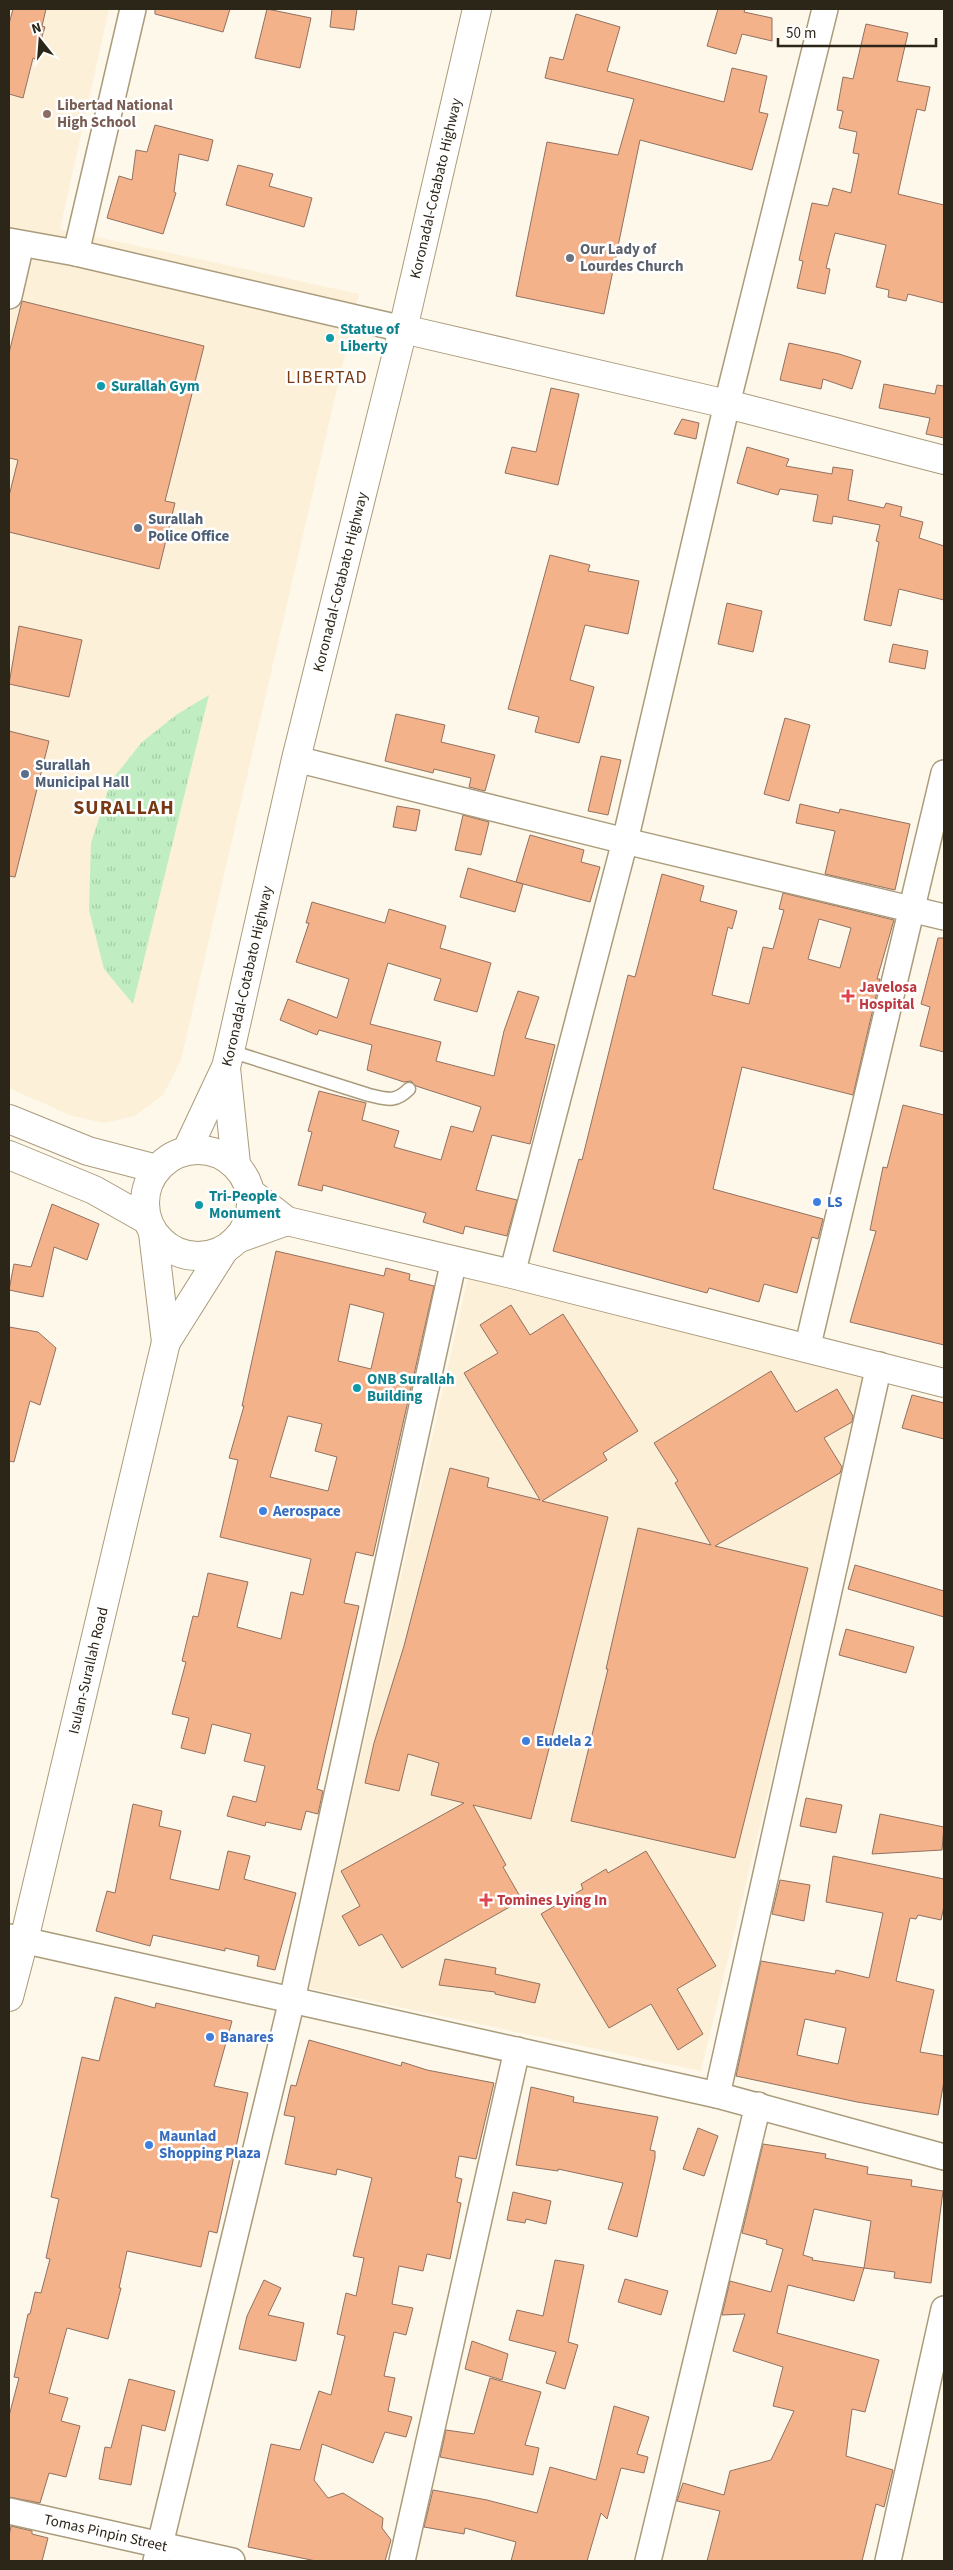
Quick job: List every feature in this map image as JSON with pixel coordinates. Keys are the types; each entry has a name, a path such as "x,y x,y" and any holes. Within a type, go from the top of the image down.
{"main road":[{"name":"Koronadal-Cotabato Highway","path":"187,1150 228,1059 296,759 403,329 477,9"},
{"path":"403,329 727,404 944,460"},
{"path":"228,1059 236,1164"},
{"path":"9,1119 88,1151 156,1168"},
{"path":"150,1226 144,1202 148,1184 156,1168 170,1157 187,1150 205,1149 222,1154 236,1164 246,1178 251,1193 252,1210 247,1226 230,1245"},
{"path":"9,1154 94,1190 150,1226 163,1244 177,1252 192,1256 208,1255 287,1221"},
{"path":"251,1193 287,1221 512,1274 807,1349 879,1365 944,1383"},
{"name":"Isulan-Surallah Road","path":"150,1226 166,1342"},
{"name":"Isulan-Surallah Road","path":"9,1996 17,1939 166,1342 230,1245"}],"street":[{"path":"76,253 133,9"},
{"path":"512,1274 626,841 727,404 825,9"},
{"path":"9,296 15,242 76,253 403,329"},
{"path":"296,759 626,841 944,916"},
{"path":"807,1349 944,773"},
{"path":"158,2552 292,2000 454,1260"},
{"path":"717,2095 879,1365"},
{"path":"17,1939 717,2095 944,2157"},
{"path":"402,2561 517,2050"},
{"path":"648,2561 758,2106"},
{"path":"888,2561 944,2309"},
{"name":"Tomas Pinpin Street","path":"9,2511 158,2552 232,2561"}],"lane":[{"path":"228,1059 389,1099 400,1098 409,1089"}],"shaded area":[{"path":"9,9 109,9 60,229 359,294 181,1060 163,1095 135,1116 104,1123 72,1116 9,1088"},
{"path":"468,1277 868,1375 701,2071 309,1988"}],"green space":[{"path":"209,695 133,1004 104,969 89,910 91,843 111,781 142,742 176,715"}],"building":[{"path":"13,9 46,9 42,26 45,27 35,59 33,58 23,98 9,94 9,24"},
{"path":"155,9 230,9 223,32 155,14"},
{"path":"267,9 311,18 300,68 255,58"},
{"path":"332,9 357,9 354,30 330,27"},
{"path":"718,9 745,9 744,12 772,18 772,41 742,34 736,54 707,46"},
{"path":"576,14 620,27 607,71 724,102 732,68 767,76 759,112 768,114 752,170 640,140 604,314 516,296 547,142 618,155 634,99 545,78 550,57 563,60"},
{"path":"866,24 908,33 897,81 930,87 925,111 917,109 898,194 944,205 944,303 908,294 906,301 888,297 889,290 876,287 886,245 835,233 826,268 830,269 825,294 797,288 803,261 799,260 812,203 828,206 833,188 851,193 859,154 853,153 857,132 839,128 843,111 837,110 843,77 853,79"},
{"path":"155,125 213,140 208,161 179,154 174,192 176,193 163,234 107,218 119,176 132,180 136,150 147,152"},
{"path":"238,165 273,174 269,186 312,198 304,227 226,205"},
{"name":"Surallah Gym","path":"22,301 204,346 165,501 175,503 159,569 9,532 9,496 18,460 9,458 9,353"},
{"path":"789,343 861,361 852,389 823,379 821,389 780,380"},
{"path":"884,384 935,394 937,385 944,386 944,438 926,434 930,418 879,408"},
{"path":"551,388 579,394 558,485 505,473 512,447 536,452"},
{"path":"682,419 699,423 696,439 674,434"},
{"path":"747,447 789,459 786,466 832,474 833,467 853,470 848,500 884,508 886,503 902,507 900,516 923,522 919,538 944,546 944,600 899,589 891,626 864,620 879,542 876,541 880,525 833,516 832,524 813,521 818,495 780,489 778,495 737,483"},
{"path":"550,555 590,565 588,571 639,581 628,634 585,625 570,680 594,687 579,743 535,732 539,717 508,709"},
{"path":"727,603 762,611 753,652 718,644"},
{"path":"19,626 82,640 69,697 9,684"},
{"path":"893,644 928,651 925,669 889,662"},
{"path":"396,714 445,725 441,742 495,755 485,791 469,787 471,778 434,769 433,773 385,761"},
{"path":"785,718 810,725 789,801 764,794"},
{"name":"Surallah Municipal Hall","path":"9,731 49,741 15,877 9,876"},
{"path":"601,756 621,760 608,815 588,811"},
{"path":"800,804 839,813 840,809 910,824 895,890 825,874 835,831 796,823"},
{"path":"397,806 420,810 416,831 393,827"},
{"path":"463,815 489,822 481,855 455,850"},
{"path":"530,835 584,850 581,862 600,867 590,902 516,882"},
{"path":"468,868 523,884 515,912 460,897"},
{"path":"662,874 704,886 700,901 737,911 732,929 728,927 712,995 749,1004 763,947 773,949 784,910 779,909 783,893 894,920 877,979 880,979 853,1095 742,1067 713,1189 823,1219 818,1239 812,1237 797,1293 764,1284 759,1302 709,1288 707,1293 553,1251 579,1159 582,1160 628,975 635,977","holes":["819,919 851,928 840,968 808,959"]},
{"path":"312,902 385,923 389,909 446,926 440,948 491,963 477,1012 434,1000 441,979 388,963 370,1024 441,1042 436,1061 494,1076 504,1031 518,991 539,997 525,1038 555,1045 530,1144 492,1135 476,1190 517,1200 507,1236 465,1226 463,1234 423,1222 426,1213 323,1185 322,1191 298,1185 312,1132 308,1131 319,1091 366,1103 362,1120 399,1131 394,1147 441,1160 451,1126 473,1132 481,1107 416,1086 411,1081 404,1082 367,1070 372,1045 319,1030 317,1035 280,1020 288,999 337,1018 349,979 296,962 309,923 306,923"},
{"path":"938,938 944,938 944,1052 920,1046 930,1007 921,1004"},
{"path":"903,1105 944,1115 944,1345 850,1322 876,1231 870,1230 883,1167 887,1168"},
{"path":"52,1204 99,1224 87,1260 54,1247 43,1297 9,1290 14,1264 31,1267"},
{"path":"276,1251 384,1276 386,1268 410,1274 409,1280 434,1286 373,1556 356,1552 344,1603 359,1606 317,1789 323,1791 318,1814 306,1811 301,1830 266,1822 265,1826 227,1816 233,1796 256,1802 265,1766 244,1761 251,1734 212,1724 205,1754 181,1748 189,1718 172,1714 186,1662 182,1661 193,1616 198,1617 208,1573 248,1582 237,1627 281,1639 291,1592 303,1595 311,1559 220,1537 238,1460 229,1458 244,1406 242,1406","holes":["350,1304 384,1313 371,1369 338,1361","288,1416 322,1424 315,1451 337,1457 328,1491 270,1477"]},
{"path":"511,1305 530,1335 563,1314 638,1431 603,1453 607,1460 542,1501 608,1517 531,1819 473,1805 506,1865 503,1867 522,1900 402,1968 382,1934 359,1946 342,1916 360,1906 341,1871 464,1803 431,1795 439,1763 408,1754 399,1791 365,1783 374,1743 404,1646 450,1468 489,1478 487,1487 540,1500 464,1373 498,1353 480,1325"},
{"path":"9,1327 38,1332 56,1348 40,1405 30,1401 14,1462 9,1461"},
{"path":"771,1371 796,1412 837,1389 853,1416 852,1422 824,1438 842,1467 840,1473 715,1546 808,1568 735,1858 571,1821 608,1669 606,1669 638,1528 711,1545 675,1483 678,1481 654,1443"},
{"path":"912,1395 944,1403 944,1439 902,1428"},
{"path":"855,1565 944,1591 944,1617 848,1589"},
{"path":"846,1629 914,1647 906,1673 839,1655"},
{"path":"806,1798 842,1805 836,1833 800,1826"},
{"path":"133,1804 162,1811 159,1826 181,1831 170,1879 219,1890 228,1851 250,1856 244,1879 296,1893 275,1970 257,1966 259,1956 225,1948 225,1951 153,1935 150,1946 96,1931 107,1891 115,1893"},
{"path":"880,1814 944,1827 942,1850 872,1854"},
{"path":"646,1851 716,1966 677,1989 703,2034 678,2050 651,2004 609,2028 541,1914 583,1889 581,1884 606,1869 608,1873"},
{"path":"833,1856 944,1879 944,1906 941,1920 918,1915 916,1919 910,1918 896,1981 934,1990 920,2052 944,2056 944,2081 938,2115 857,2102 736,2076 761,1961 835,1974 836,1970 869,1978 883,1913 826,1902","holes":["805,2019 846,2028 838,2064 797,2055"]},
{"path":"780,1880 810,1885 804,1921 772,1914"},
{"path":"445,1959 496,1968 495,1974 540,1984 535,2003 495,1994 495,1992 439,1985"},
{"path":"115,1997 155,2008 156,2003 232,2021 214,2086 248,2093 217,2233 209,2231 201,2267 127,2251 119,2288 121,2288 108,2339 67,2328 49,2393 68,2398 61,2421 80,2426 66,2477 49,2473 40,2503 9,2497 9,2416 19,2378 14,2377 28,2314 30,2314 35,2292 41,2293 50,2259 46,2258 59,2199 51,2197 82,2057 99,2061"},
{"path":"309,2040 401,2066 402,2062 427,2070 494,2083 476,2159 459,2156 455,2177 462,2179 457,2202 461,2203 450,2259 427,2254 423,2271 399,2266 392,2304 413,2308 406,2335 394,2332 384,2376 395,2378 388,2411 412,2417 406,2437 385,2432 373,2463 322,2444 314,2480 328,2498 343,2493 383,2518 382,2528 391,2540 385,2561 316,2561 248,2547 271,2444 300,2450 319,2391 331,2395 345,2336 337,2334 346,2293 356,2296 364,2258 353,2256 372,2178 337,2169 336,2175 285,2164 295,2117 284,2115 291,2085 296,2086"},
{"path":"531,2087 574,2097 573,2102 658,2117 650,2150 655,2151 655,2158 637,2237 608,2229 623,2183 558,2169 558,2171 516,2165"},
{"path":"698,2128 718,2136 704,2176 683,2169"},
{"path":"763,2144 826,2154 825,2158 868,2167 867,2174 912,2180 911,2186 943,2191 931,2283 894,2278 895,2272 864,2268 854,2301 788,2285 777,2333 879,2360 865,2412 852,2409 846,2456 893,2470 884,2507 876,2504 862,2561 707,2561 720,2511 677,2501 683,2483 724,2495 730,2471 771,2460 794,2411 773,2406 783,2367 733,2351 745,2314 722,2315 730,2281 771,2292 783,2249 766,2244 767,2240 742,2233","holes":["814,2209 871,2221 864,2268 812,2260 813,2258 803,2255"]},
{"path":"513,2192 551,2201 546,2224 526,2219 525,2223 507,2220"},
{"path":"555,2260 584,2265 568,2342 578,2345 565,2389 546,2383 556,2352 509,2340 517,2310 543,2316"},
{"path":"625,2279 668,2291 661,2315 618,2302"},
{"path":"264,2280 281,2288 268,2315 304,2323 296,2361 239,2349 247,2316"},
{"path":"472,2341 508,2354 502,2380 465,2369"},
{"path":"490,2378 541,2392 525,2445 539,2448 533,2475 440,2457 446,2430 474,2434"},
{"path":"129,2379 175,2391 165,2431 142,2425 131,2485 99,2479 105,2447 111,2448"},
{"path":"614,2406 649,2417 637,2454 648,2457 644,2473 621,2468 607,2519 601,2513 587,2561 511,2561 516,2542 465,2528 464,2534 424,2527 433,2490 487,2500 537,2513 550,2467 596,2480"},
{"path":"11,2526 32,2531 32,2534 48,2538 42,2561 9,2561"}],"place":[{"name":"Libertad National High School","path":"47,114"},
{"name":"Our Lady of Lourdes Church","path":"570,258"},
{"name":"Statue of Liberty","path":"330,338"},
{"name":"Surallah Gym","path":"101,386"},
{"name":"Surallah Police Office","path":"138,528"},
{"name":"Surallah Municipal Hall","path":"25,774"},
{"name":"Javelosa Hospital","path":"848,996"},
{"name":"LS","path":"817,1202"},
{"name":"Tri-People Monument","path":"199,1205"},
{"name":"ONB Surallah Building","path":"357,1388"},
{"name":"Aerospace","path":"263,1511"},
{"name":"Eudela 2","path":"526,1741"},
{"name":"Tomines Lying In","path":"486,1900"},
{"name":"Banares","path":"210,2037"},
{"name":"Maunlad Shopping Plaza","path":"149,2145"}],"district":[{"name":"LIBERTAD","path":"327,377"},
{"name":"SURALLAH","path":"124,807"}]}
